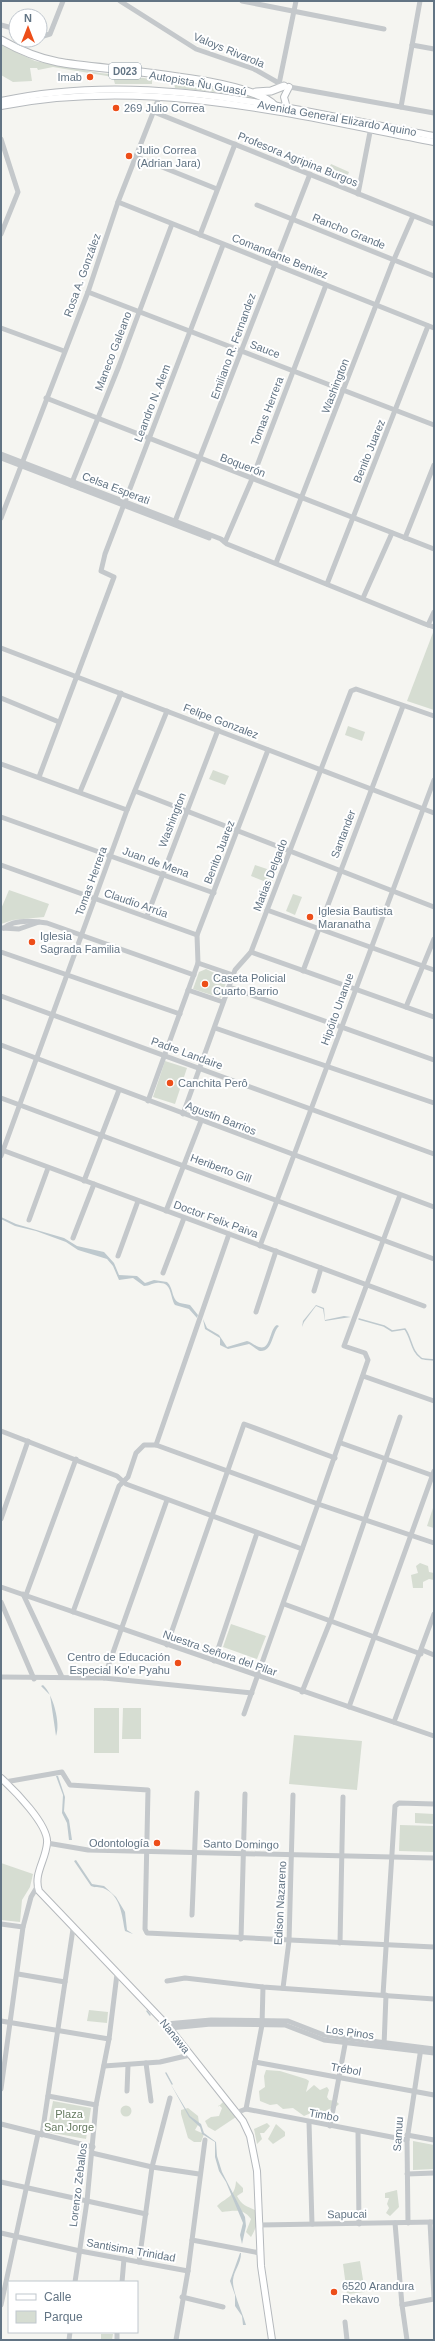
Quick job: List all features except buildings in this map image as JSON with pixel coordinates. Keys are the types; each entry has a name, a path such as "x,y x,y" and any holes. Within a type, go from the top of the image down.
{"highway":[{"name":"Autopista Ñu Guasú","path":"1,40 28,53 58,62 162,75 252,92 262,96 275,106"},
{"path":"252,92 271,91 284,86"}],"main road":[{"path":"284,86 284,97 287,108"},
{"name":"Avenida General Elizardo Aquino","path":"161,93 434,136"},
{"name":"Avenida General Elizardo Aquino","path":"1,101 65,94 161,93 213,96 287,108 434,142"},
{"name":"Avenida General Elizardo Aquino","path":"1,106 65,94"},
{"path":"3,1780 41,1824 47,1843 38,1873 37,1887"},
{"name":"Nanawa","path":"37,1887 43,1897 73,1929 168,2026 190,2055 238,2112 250,2136 255,2157 259,2185 260,2253 263,2290 272,2340"}],"street":[{"path":"48,34 50,34 63,1"},
{"name":"Valoys Rivarola","path":"120,1 196,49 254,69 284,86 434,113"},
{"path":"242,1 384,29"},
{"path":"284,86 296,1"},
{"path":"401,107 420,1"},
{"path":"412,45 434,49"},
{"name":"Rosa A. González","path":"1,518 64,351 88,292 118,202 161,93"},
{"name":"Profesora Agripina Burgos","path":"154,112 434,224"},
{"path":"358,194 371,127"},
{"path":"1,139 18,192 1,234"},
{"path":"200,235 235,144"},
{"path":"137,157 217,189"},
{"name":"Emiliano R. Fernandez","path":"174,523 242,351 291,219 310,174"},
{"name":"Comandante Benitez","path":"118,202 434,328"},
{"name":"Rancho Grande","path":"257,205 434,276"},
{"name":"Washington","path":"276,563 413,216"},
{"name":"Maneco Galeano","path":"71,483 172,224"},
{"name":"Leandro N. Alem","path":"76,676 114,577 102,571 101,568 124,503 223,245"},
{"name":"Tomas Herrera","path":"224,542 252,479 326,285"},
{"name":"Sauce","path":"88,292 191,330 434,425"},
{"name":"Benito Juarez","path":"327,584 428,326"},
{"path":"1,328 64,351"},
{"name":"Boquerón","path":"46,398 434,549"},
{"name":"Celsa Esperati","path":"1,454 22,464 224,542 434,628"},
{"name":"Celsa Esperati","path":"1,458 22,464"},
{"path":"405,538 434,465"},
{"path":"363,598 392,533"},
{"path":"427,625 434,612"},
{"name":"Felipe Gonzalez","path":"1,648 434,813"},
{"path":"38,777 76,676"},
{"name":"Matias Delgado","path":"183,1114 233,975 251,952 352,690 356,688 434,716"},
{"path":"80,792 121,693"},
{"path":"1,698 59,722"},
{"name":"Santander","path":"302,971 403,706"},
{"name":"Tomas Herrera","path":"1,1156 38,1058 127,810 167,711"},
{"name":"Washington","path":"147,916 218,730"},
{"name":"Benito Juarez","path":"198,963 197,935 268,750"},
{"path":"1,764 127,810"},
{"name":"Hipóito Unanue","path":"260,1246 392,889 434,780"},
{"path":"135,791 392,889 434,907"},
{"name":"Juan de Mena","path":"1,817 214,893"},
{"name":"Claudio Arrúa","path":"1,865 197,935"},
{"path":"267,910 434,970"},
{"path":"2,928 19,922 47,923 194,974"},
{"path":"406,1007 434,939"},
{"path":"1,952 180,1014"},
{"path":"251,952 434,1017"},
{"path":"148,1100 198,963 233,975"},
{"path":"229,988 434,1060"},
{"path":"188,990 223,1002"},
{"name":"Padre Landaire","path":"1,996 434,1154"},
{"path":"215,1028 434,1103"},
{"name":"Agustin Barrios","path":"1,1045 294,1156 434,1207"},
{"path":"84,1181 120,1090"},
{"name":"Heriberto Gill","path":"1,1098 103,1134 434,1259"},
{"path":"166,1211 201,1121"},
{"name":"Doctor Felix Paiva","path":"2,1150 424,1306"},
{"path":"29,1220 48,1168"},
{"path":"73,1238 94,1184"},
{"path":"244,1714 335,1458 362,1376 367,1355 344,1346 400,1195"},
{"path":"118,1256 138,1201"},
{"path":"164,1273 184,1218"},
{"path":"156,1445 229,1234"},
{"path":"256,1312 276,1251"},
{"path":"314,1291 321,1268"},
{"path":"362,1376 434,1401"},
{"path":"302,1692 330,1622 400,1417"},
{"path":"167,1645 244,1424 335,1458"},
{"path":"1,1431 117,1476 122,1482 166,1500 302,1549"},
{"path":"1,1519 28,1441"},
{"path":"340,1443 434,1474 349,1707"},
{"path":"73,1612 122,1482 128,1477 139,1448 144,1445 156,1445 365,1521 434,1543"},
{"path":"62,1677 25,1594 76,1459"},
{"path":"104,1678 166,1500"},
{"path":"214,1661 257,1534"},
{"name":"Nuestra Señora del Pilar","path":"1,1587 25,1594 302,1692 434,1736"},
{"path":"1,1602 34,1679"},
{"path":"284,1604 374,1638 434,1655"},
{"path":"394,1722 434,1614"},
{"path":"1,1677 34,1679 62,1677 104,1678 252,1693"},
{"path":"3,1780 62,1772 70,1785 146,1789 149,1792 147,1933 242,1939 434,1947"},
{"path":"192,1915 196,1853 197,1794"},
{"path":"242,1939 245,1794"},
{"name":"Edison Nazareno","path":"283,1988 289,1941 293,1795"},
{"path":"340,1943 342,1797"},
{"path":"384,2045 384,1995 390,1857 396,1805 434,1804"},
{"name":"Santo Domingo","path":"47,1843 88,1850 434,1858"},
{"path":"1,2089 24,1927 31,1897 37,1887"},
{"path":"1,1924 24,1927"},
{"path":"1,2305 1,2298 48,2096 73,1929"},
{"path":"18,1974 65,1982"},
{"name":"Lorenzo Zeballos","path":"75,2281 87,2201 96,2105 109,2039 117,1974"},
{"path":"167,1981 185,1978 263,1987 434,1999"},
{"path":"246,2110 261,2022 263,1987"},
{"path":"1,2021 109,2039"},
{"name":"Los Pinos","path":"168,2026 261,2022 292,2026 316,2038 346,2040 434,2053"},
{"path":"330,2126 346,2040"},
{"path":"421,2050 434,2049"},
{"name":"Samuu","path":"408,2223 407,2138 413,2091 421,2050"},
{"path":"104,2066 146,2063 184,2058 190,2055"},
{"name":"Trébol","path":"255,2062 339,2079 434,2095"},
{"path":"146,2063 151,2101"},
{"path":"127,2091 128,2065"},
{"path":"48,2096 96,2105"},
{"path":"139,2262 152,2167 170,2098"},
{"name":"Timbo","path":"238,2112 246,2110 358,2131 434,2140"},
{"path":"309,2122 312,2224"},
{"path":"1,2124 93,2147"},
{"path":"358,2131 359,2224"},
{"path":"176,2340 182,2297 188,2270 199,2174 205,2140"},
{"path":"92,2153 152,2167 199,2174"},
{"path":"407,2174 434,2173"},
{"path":"1,2182 146,2214"},
{"path":"402,2305 434,2299 432,2222"},
{"name":"Sapucai","path":"260,2225 432,2222"},
{"path":"395,2223 402,2305 407,2340"},
{"name":"Santisima Trinidad","path":"1,2233 80,2251 188,2270"},
{"path":"192,2240 260,2253"},
{"path":"122,2281 124,2259"},
{"path":"182,2297 224,2307"},
{"path":"345,2322 347,2340"}],"green space":[{"path":"1,45 35,61 100,73 152,79 152,84 115,84 113,77 53,67 38,70 37,68 30,68 32,81 13,82 1,75"},
{"path":"174,81 247,94 263,101 215,92 175,88"},
{"path":"331,164 349,172 345,183 326,175"},
{"path":"434,630 434,710 407,701"},
{"path":"348,726 365,732 362,741 345,735"},
{"path":"213,770 229,776 225,785 209,779"},
{"path":"255,865 276,872 271,884 251,876"},
{"path":"9,890 49,904 44,917 13,920 1,924 1,909"},
{"path":"293,894 302,897 295,915 286,911"},
{"path":"206,969 227,979 221,998 193,989 199,972"},
{"name":"Canchita Perô","path":"165,1061 187,1068 175,1104 153,1097"},
{"path":"434,1508 434,1528 427,1526"},
{"path":"420,1563 428,1566 429,1572 434,1573 434,1580 429,1579 423,1582 423,1588 413,1588 411,1575 418,1573 416,1566"},
{"path":"231,1624 266,1636 257,1659 223,1647"},
{"path":"94,1708 119,1708 119,1753 94,1753"},
{"path":"123,1708 141,1708 141,1739 122,1739"},
{"path":"294,1735 362,1741 357,1790 289,1784"},
{"path":"415,1813 434,1814 434,1824 415,1823"},
{"path":"400,1825 434,1826 434,1852 399,1851"},
{"path":"1,1863 33,1874 30,1887 22,1900 20,1922 1,1920"},
{"path":"89,2010 108,2012 107,2023 87,2021"},
{"path":"266,2070 280,2071 306,2079 309,2081 306,2092 314,2085 320,2090 327,2087 329,2090 327,2097 329,2100 336,2101 339,2104 319,2116 311,2113 304,2116 293,2108 283,2109 277,2104 270,2105 260,2101 259,2091 265,2087 264,2076"},
{"name":"Plaza San Jorge","path":"53,2101 91,2108 86,2139 47,2132"},
{"path":"223,2102 236,2117 215,2131 208,2127 205,2121 211,2117 219,2116 222,2108 220,2106"},
{"path":"124,2106 128,2106 130,2107 130,2115 124,2116 121,2113 121,2109"},
{"path":"188,2108 198,2116 199,2123 195,2130 204,2134 201,2142 194,2142 188,2138 181,2110"},
{"path":"267,2123 270,2126 264,2133 260,2133 262,2139 257,2144 254,2129"},
{"path":"276,2124 285,2132 285,2136 273,2144 268,2139"},
{"path":"413,2141 434,2145 434,2169 413,2170"},
{"path":"236,2181 243,2188 243,2192 237,2196 241,2202 255,2210 258,2215 257,2223 251,2237 246,2232 251,2219 245,2213 238,2211 222,2212 217,2206 232,2194"},
{"path":"397,2190 399,2207 390,2216 386,2213 389,2208 387,2204 389,2198 385,2198 385,2193"},
{"path":"360,2261 365,2292 347,2294 343,2264"},
{"path":"101,2334 113,2334 112,2340 101,2340"}],"shaded area":[{"path":"1,1217 16,1224 64,1238 77,1246 104,1252 114,1263 119,1275 137,1276 145,1283 154,1280 167,1282 171,1287 175,1299 180,1303 190,1305 198,1315 197,1318 189,1309 175,1305 167,1285 156,1283 144,1286 133,1278 119,1280 113,1266 107,1259 78,1250 66,1242 36,1231 15,1226 1,1219"},
{"path":"316,1305 324,1308 325,1320 344,1316 351,1317 325,1321 323,1309 316,1306 302,1327 303,1321"},
{"path":"203,1319 207,1328 219,1335 227,1347 247,1341 258,1346 266,1346 274,1327 277,1325 279,1326 270,1345 264,1350 260,1351 249,1344 228,1349 220,1345 220,1338 205,1329"},
{"path":"43,1685 47,1689 50,1695 41,1686"},
{"path":"50,1695 57,1717 56,1736"},
{"path":"56,1776 58,1776 65,1797 64,1811 69,1820 72,1840 69,1840 67,1823 62,1813 63,1795"},
{"path":"76,1860 92,1884 104,1886 116,1897 125,1912 127,1930 133,1934 125,1931 120,1906 114,1896 103,1888 91,1886 74,1861"},
{"path":"170,2083 190,2116 201,2124 204,2133 216,2142 217,2156 222,2172 245,2217 246,2226 242,2244 240,2235 243,2223 226,2182 219,2171 215,2157 215,2142 202,2134 200,2127 189,2117"},
{"path":"240,2253 241,2257 234,2276 233,2285 246,2325 243,2325 242,2316 235,2306 235,2295 230,2281"}],"waterway":[{"path":"359,1319 384,1326 392,1331 405,1329 415,1352 422,1359 434,1360"},
{"path":"147,2011 150,2015"},
{"path":"166,2073 172,2084"}],"place":[{"name":"Imab","path":"90,77"},
{"name":"269 Julio Correa","path":"116,108"},
{"name":"Julio Correa (Adrian Jara)","path":"129,156"},
{"name":"Iglesia Bautista Maranatha","path":"310,917"},
{"name":"Iglesia Sagrada Familia","path":"32,942"},
{"name":"Caseta Policial Cuarto Barrio","path":"205,984"},
{"name":"Canchita Perô","path":"170,1083"},
{"name":"Centro de Educación Especial Ko'e Pyahu","path":"178,1663"},
{"name":"Odontología","path":"157,1843"},
{"name":"6520 Arandura Rekavo","path":"334,2292"}]}
